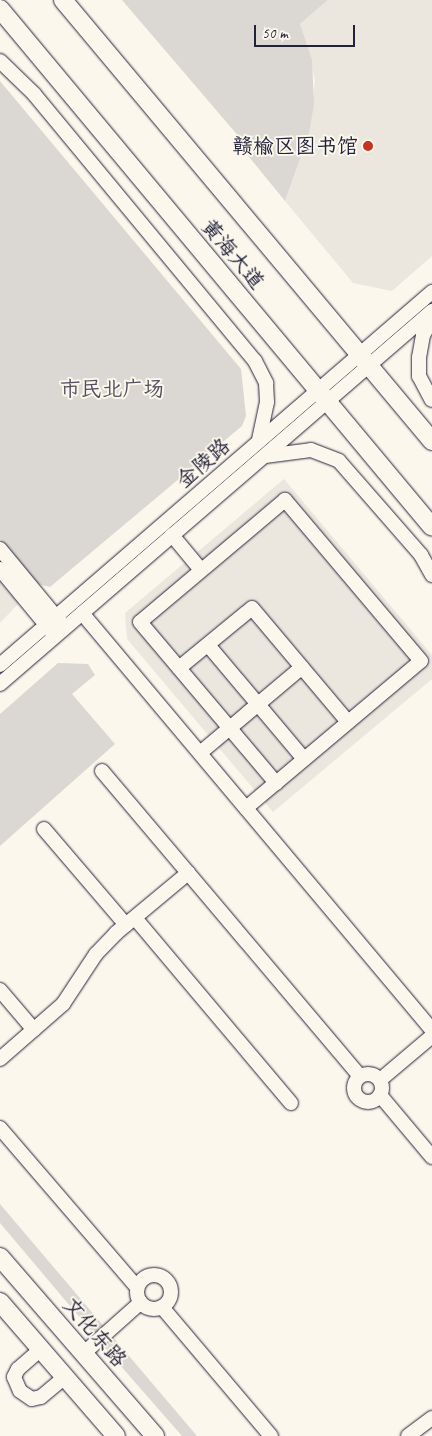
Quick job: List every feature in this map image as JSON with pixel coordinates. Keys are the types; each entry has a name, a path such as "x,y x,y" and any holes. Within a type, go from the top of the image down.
{"main road":[{"name":"黄海大道","path":"63,0 432,441"},
{"name":"黄海大道","path":"0,9 432,526"},
{"name":"文化东路","path":"0,1257 156,1436"},
{"path":"0,1302 116,1436"}],"street":[{"path":"0,61 34,94 255,361 266,383 267,402 259,441"},
{"name":"金陵路","path":"0,665 56,627 82,613 264,456 323,396 364,360 432,292"},
{"name":"金陵路","path":"364,360 432,311"},
{"path":"432,320 423,335 419,357 419,376 432,400"},
{"name":"金陵路","path":"0,684 56,627 259,441 323,396"},
{"path":"264,456 311,450 339,461 421,555 432,575"},
{"path":"246,808 276,783 348,722 421,661 285,500 140,622 276,783"},
{"path":"172,535 201,570"},
{"path":"0,549 56,627"},
{"path":"0,569 56,627"},
{"path":"179,668 252,608 348,722"},
{"path":"82,613 432,1030"},
{"path":"208,644 304,759"},
{"path":"200,753 302,667"},
{"path":"102,771 360,1076"},
{"path":"44,828 131,921 291,1103"},
{"path":"0,1059 63,1004 96,954 131,921 188,873"},
{"path":"0,990 34,1030"},
{"path":"432,1036 380,1080 380,1095 432,1157"},
{"path":"380,1080 370,1074 360,1076 354,1086 356,1096 366,1102 380,1095"},
{"path":"0,1128 137,1287 141,1302 150,1308 162,1308 271,1436"},
{"path":"137,1287 150,1275 167,1280 172,1292 162,1308"},
{"path":"84,1353 141,1302"},
{"path":"41,1349 18,1369 14,1377 20,1391 32,1399 41,1397 65,1377"},
{"path":"408,1436 432,1418"}],"shaded area":[{"name":"赣榆区图书馆","path":"328,0 432,0 432,256 392,291 353,283 285,201 309,134 315,80 300,24"},
{"path":"284,479 432,655 432,679 273,812 127,639 125,613"},
{"path":"0,580 19,603 0,623"}],"green space":[{"path":"122,0 328,0 300,24 312,60 314,104 309,134 285,201 245,152 246,145"},
{"name":"市民北广场","path":"0,81 241,369 246,416 242,426 50,587 38,584 0,539"},
{"path":"58,663 88,664 95,675 72,694 115,744 0,846 0,714"},
{"path":"0,1204 197,1436 182,1436 119,1364 0,1223"}],"place":[{"name":"赣榆区图书馆","path":"368,146"}]}
